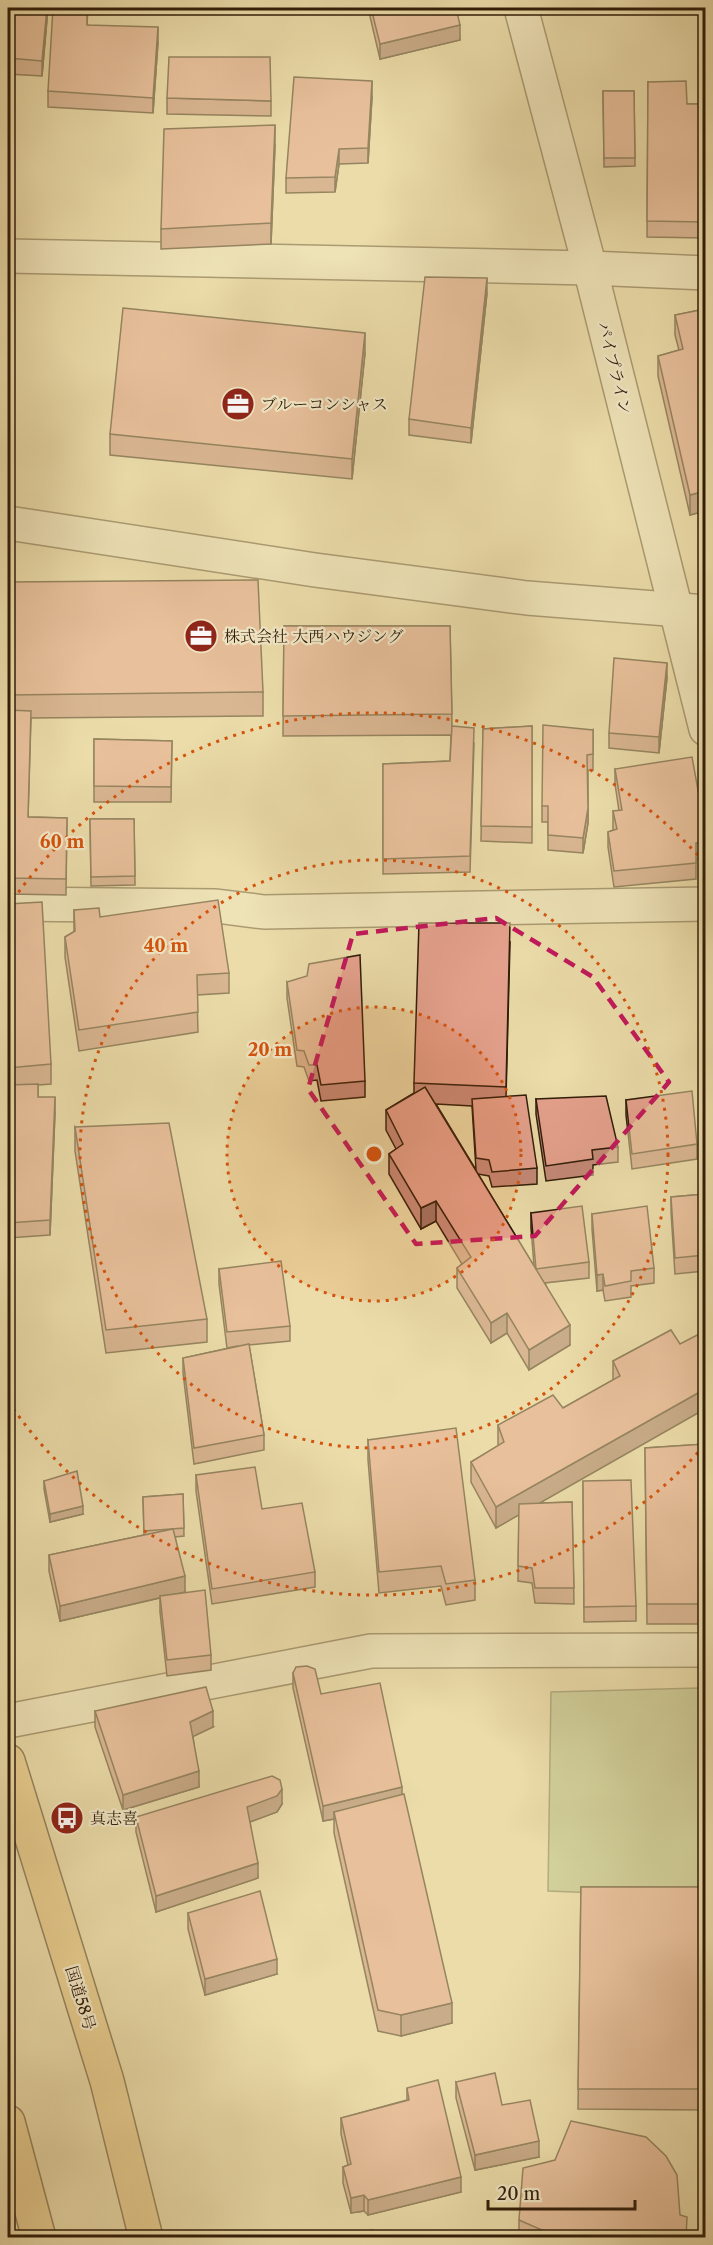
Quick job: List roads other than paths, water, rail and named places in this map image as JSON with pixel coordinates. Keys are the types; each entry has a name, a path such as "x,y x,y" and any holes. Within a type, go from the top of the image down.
{"highway":[{"name":"国道58号","path":"8,1761 107,2081 146,2238"},
{"path":"8,2122 39,2238"}],"street":[{"name":"パイプライン","path":"520,8 590,268 690,612 705,729"},
{"path":"8,256 590,268 705,273"},
{"path":"8,523 327,572 527,598 690,612"},
{"path":"8,904 216,906 264,912 705,904"},
{"path":"8,1721 370,1651 705,1650"}],"place":[{"name":"ブルーコンシャス","path":"238,404"},
{"name":"株式会社 大西ハウジング","path":"201,636"},
{"name":"真志喜","path":"67,1818"}]}
